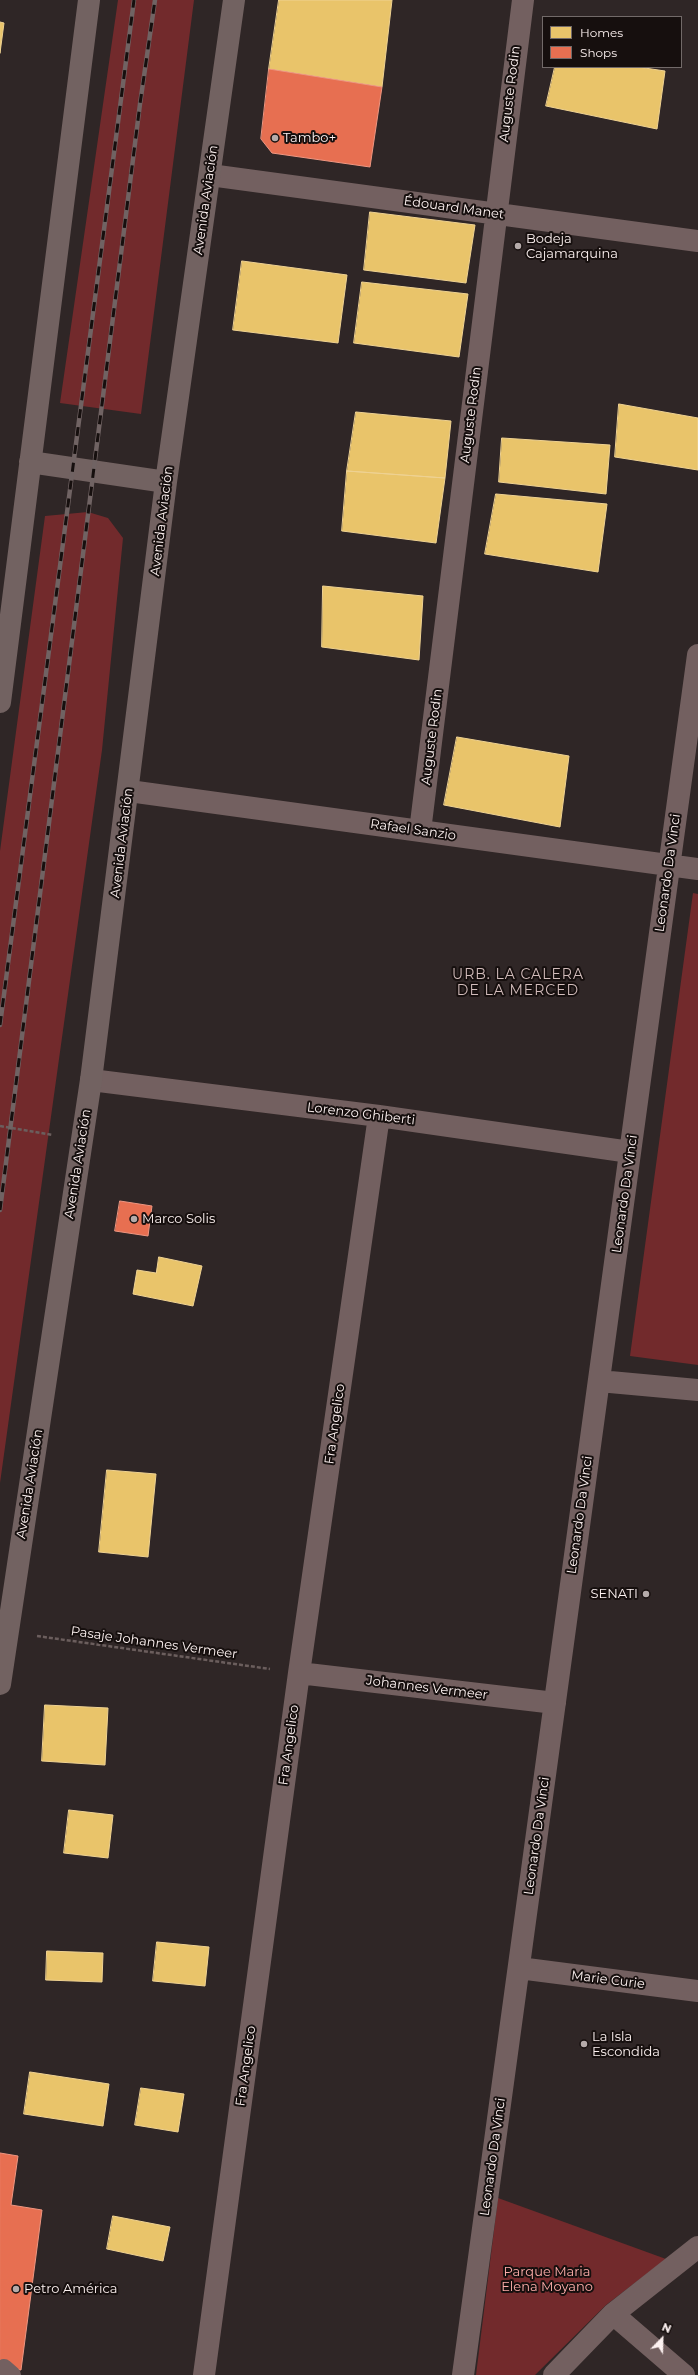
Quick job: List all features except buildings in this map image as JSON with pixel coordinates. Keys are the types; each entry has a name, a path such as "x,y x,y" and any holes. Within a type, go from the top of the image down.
{"main road":[{"path":"0,702 90,0"},
{"name":"Avenida Aviación","path":"0,1684 91,1080 166,482 234,0"},
{"path":"30,462 166,482"}],"street":[{"name":"Auguste Rodin","path":"420,831 522,0"},
{"name":"Édouard Manet","path":"210,175 698,241"},
{"name":"Leonardo Da Vinci","path":"463,2375 698,655"},
{"name":"Rafael Sanzio","path":"128,791 698,869"},
{"name":"Lorenzo Ghiberti","path":"91,1080 379,1116 630,1152"},
{"name":"Fra Angelico","path":"204,2375 299,1673 379,1116"},
{"path":"599,1381 698,1390"},
{"name":"Johannes Vermeer","path":"299,1673 555,1703"},
{"name":"Marie Curie","path":"519,1968 698,1992"},
{"path":"554,2375 614,2314 698,2246"},
{"path":"614,2314 684,2375"}],"path":[{"path":"0,1126 82,1140"},
{"name":"Pasaje Johannes Vermeer","path":"7,1632 299,1673"}],"green space":[{"path":"118,0 194,0 141,414 60,403"},
{"path":"88,512 108,518 123,538 102,750 0,1483 0,851 45,516"},
{"path":"693,893 698,894 698,1365 630,1356"},
{"name":"Parque Maria Elena Moyano","path":"498,2198 666,2259 606,2305 535,2375 476,2375"}],"railway":[{"path":"0,1025 134,0"},
{"path":"0,1210 140,104 155,0"}],"place":[{"name":"Tambo+","path":"275,138"},
{"name":"Bodeja Cajamarquina","path":"518,246"},
{"name":"Marco Solis","path":"134,1219"},
{"name":"SENATI","path":"646,1594"},
{"name":"La Isla Escondida","path":"584,2044"},
{"name":"Petro América","path":"16,2289"}],"district":[{"name":"URB. LA CALERA DE LA MERCED","path":"518,984"}]}
